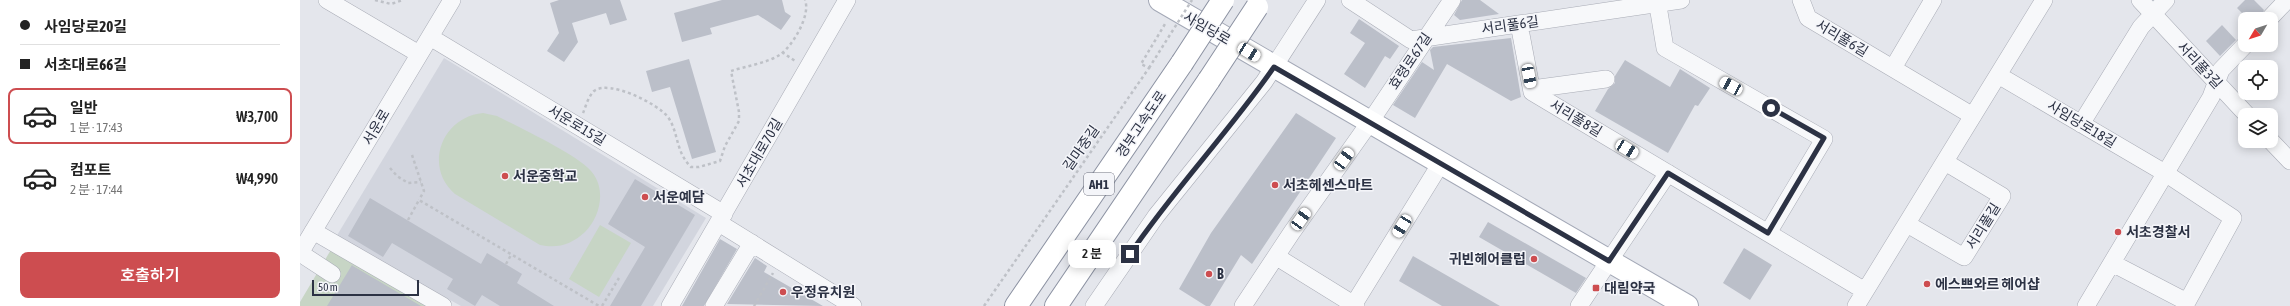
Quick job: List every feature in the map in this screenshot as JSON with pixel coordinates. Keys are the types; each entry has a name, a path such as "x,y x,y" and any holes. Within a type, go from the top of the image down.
{"main road":[{"name":"사임당로","path":"1160,0 1687,306"},
{"name":"경부고속도로","path":"1016,306 1182,63 1223,0"},
{"name":"AH1","path":"1056,306 1260,4"}],"street":[{"path":"327,0 419,54"},
{"name":"서운로","path":"300,253 452,0"},
{"name":"서초대로70길","path":"670,306 847,0"},
{"path":"1094,306 1156,216 1232,124 1274,67 1317,0"},
{"name":"서리풀6길","path":"1350,0 1411,40 1657,2 1682,0"},
{"name":"효령로67길","path":"1243,306 1277,257 1292,232 1370,122 1425,38 1452,0"},
{"name":"서리풀6길","path":"1801,0 1808,18 1973,116"},
{"path":"1893,68 1933,0"},
{"path":"1856,306 2044,0"},
{"name":"서리풀3길","path":"2140,0 2241,108"},
{"path":"2081,124 2141,27 2166,0"},
{"path":"1657,2 1665,48 1824,138 1768,233"},
{"path":"1519,24 1532,89 1606,79"},
{"name":"서운로15길","path":"430,37 722,218 752,243 853,306"},
{"path":"2086,306 2211,97 2221,70 2238,52"},
{"name":"사임당로18길","path":"1998,75 2165,174 2233,218 2186,302 2112,263"},
{"name":"서리풀8길","path":"1532,89 1532,92 1866,291"},
{"path":"2278,148 2290,161"},
{"name":"서리풀길","path":"1907,224 1964,257 2002,196 1945,162"},
{"path":"1277,257 1355,305 1441,163"},
{"path":"1579,306 1668,173"},
{"path":"313,231 444,306"},
{"path":"714,306 752,243"},
{"path":"300,253 332,274"}],"path":[{"path":"375,0 391,4 403,0"},
{"path":"583,114 590,96 595,90 603,87 614,88 648,103 667,117 683,159 691,167 699,167 720,161 725,146 738,121 739,112 731,70 768,59 782,52 801,26 806,14 805,0"},
{"name":"길마중길","path":"984,306 1149,68 1192,0"},
{"path":"1149,68 1141,64 1165,24"},
{"path":"782,52 798,63"},
{"path":"408,220 424,191 412,155"},
{"path":"390,168 397,176 408,184 421,182"},
{"path":"419,200 600,306 619,278"},
{"path":"506,264 511,255"},
{"path":"754,306 781,261"}],"shaded area":[{"name":"서운중학교","path":"444,58 706,218 653,306 461,306 336,237"}],"green space":[{"path":"483,113 497,116 547,142 584,164 591,171 599,186 600,203 595,219 585,232 575,240 559,246 540,245 455,194 445,183 440,170 439,157 442,144 448,133 457,123 469,116"},
{"path":"600,225 631,243 599,297 569,279"},
{"path":"332,248 429,306 300,306 300,302"}],"building":[{"path":"559,0 620,0 627,20 610,25 606,13 572,23 578,42 564,62 547,51 559,33 550,3"},
{"path":"722,0 782,0 785,12 791,16 781,30 758,15 710,28 712,34 682,42 674,13"},
{"path":"1462,0 1480,0 1499,14 1460,20 1454,15"},
{"path":"2245,0 2254,0 2264,10 2263,12 2241,12 2237,8"},
{"path":"1359,19 1399,46 1390,59 1385,56 1365,88 1344,74 1365,43 1350,33"},
{"path":"2222,25 2236,40 2220,56 2206,41"},
{"path":"1511,38 1521,97 1511,101 1447,64 1415,118 1393,105 1422,62 1434,70 1430,50 1433,47"},
{"path":"689,59 716,152 692,159 670,87 652,92 646,71"},
{"path":"1625,60 1670,87 1680,69 1710,88 1698,106 1695,105 1668,153 1595,111 1608,89 1615,83 1615,76"},
{"name":"서초헤센스마트","path":"1296,113 1336,138 1252,264 1241,255 1210,306 1206,306 1179,289 1211,233"},
{"name":"서운예담","path":"635,179 695,215 641,306 610,306 645,247 608,224"},
{"path":"370,198 481,264 487,253 522,274 517,283 554,306 500,306 482,295 475,306 447,289 453,279 392,243 383,257 348,236"},
{"path":"1488,222 1586,278 1576,293 1479,237"},
{"path":"720,239 737,249 704,306 682,306"},
{"path":"1744,248 1772,265 1750,300 1723,283"},
{"path":"1413,256 1500,306 1442,306 1399,281"},
{"path":"755,258 767,266 764,272 823,306 727,304"},
{"path":"352,265 353,266 421,306 327,306"}],"place":[{"name":"서운중학교","path":"505,176"},
{"name":"서초헤센스마트","path":"1275,185"},
{"name":"서운예담","path":"645,197"},
{"name":"서초경찰서","path":"2118,232"},
{"name":"귀빈헤어클럽","path":"1534,259"},
{"name":"B","path":"1209,274"},
{"name":"에스쁘와르 헤어샵","path":"1927,284"},
{"name":"대림약국","path":"1596,288"},
{"name":"우정유치원","path":"783,292"}],"route":[{"path":"1130,254 1156,216 1232,124 1274,67 1609,261 1668,173 1768,233 1824,138 1771,108"}]}
